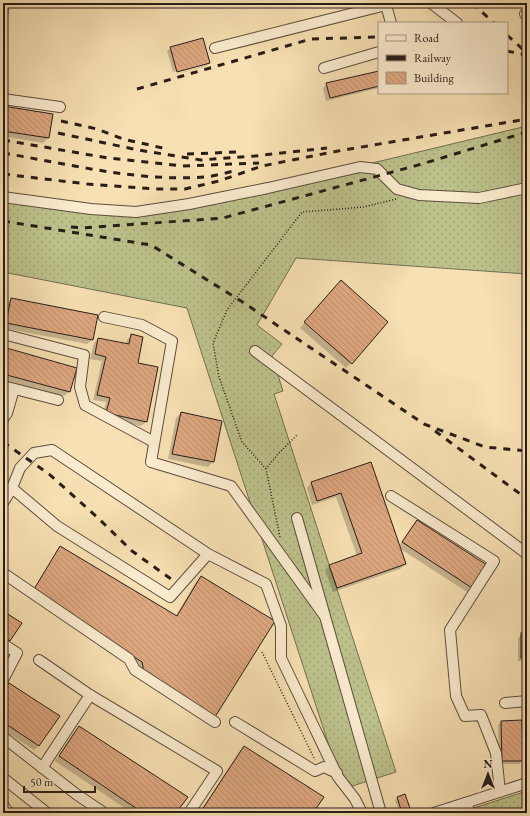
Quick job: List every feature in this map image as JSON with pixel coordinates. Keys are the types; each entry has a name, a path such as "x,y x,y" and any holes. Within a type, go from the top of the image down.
{"lane":[{"path":"432,3 455,22"},
{"path":"215,48 385,4 391,22"},
{"path":"324,68 378,52"},
{"path":"3,99 60,107"},
{"path":"3,197 91,209 136,212 189,204 261,190 360,167 377,169 397,189 419,195 479,198 527,188"},
{"path":"104,317 142,324 172,341 151,462 231,486 324,614"},
{"path":"3,334 84,355 80,387 85,405 154,442"},
{"path":"255,351 527,554"},
{"path":"3,386 58,400"},
{"path":"3,419 7,413 14,389"},
{"path":"3,503 12,488 20,468 34,453 52,450 208,554 266,584 281,626 281,658 337,773 355,799 362,813"},
{"path":"12,488 57,526 170,597 208,554"},
{"path":"390,496 494,561 450,630 456,696 465,716 482,715 496,754 500,792"},
{"path":"297,518 380,813"},
{"path":"3,573 129,659 135,670 215,722"},
{"path":"3,644 17,653 3,678"},
{"path":"39,660 90,695 217,771 189,813"},
{"path":"42,768 90,695"},
{"path":"505,703 527,701"},
{"path":"235,722 315,771 324,767 337,773"},
{"path":"3,738 104,813"},
{"path":"3,778 47,813"},
{"path":"434,813 468,808 500,792 527,783"},
{"path":"3,805 9,813"}],"path":[{"path":"5,28 10,3"},
{"path":"280,538 266,469 242,442 219,378 213,343 228,310 302,212 364,207 399,198"},
{"path":"266,469 278,454 297,435"},
{"path":"262,652 320,769"}],"green space":[{"path":"527,126 527,274 296,258 257,325 282,344 272,356 283,391 274,394 396,772 343,789 187,308 3,272 3,199 112,216 208,203"},
{"path":"527,791 527,813 458,813"}],"building":[{"path":"203,38 210,63 177,72 170,47"},
{"path":"378,71 378,86 330,98 326,83"},
{"path":"3,106 53,114 49,138 3,131"},
{"path":"341,280 388,322 352,364 304,322"},
{"path":"11,298 98,315 93,340 6,323"},
{"path":"131,334 143,337 138,363 158,367 147,422 106,413 110,398 97,395 106,357 95,354 98,338 129,344"},
{"path":"3,347 77,368 70,392 3,374"},
{"path":"181,412 222,421 214,462 172,454"},
{"path":"371,462 406,564 337,588 329,565 362,553 341,493 317,501 311,482"},
{"path":"417,520 487,565 472,588 402,542"},
{"path":"60,546 177,616 201,576 275,621 215,717 144,672 142,662 33,591"},
{"path":"3,611 22,623 10,641 3,637"},
{"path":"521,633 527,633 527,658 521,658"},
{"path":"9,683 60,716 39,746 3,722 3,692"},
{"path":"522,720 523,761 502,761 501,721"},
{"path":"79,726 188,797 176,813 143,813 59,756"},
{"path":"244,746 324,797 313,813 200,813"},
{"path":"405,794 411,811 402,813 397,797"}],"railway":[{"path":"472,3 493,22"},
{"path":"508,36 527,53"},
{"path":"137,89 311,39 378,37"},
{"path":"508,51 527,55"},
{"path":"3,174 87,184 155,189 185,189 219,181 262,166 338,151 527,119"},
{"path":"61,121 97,129 123,139 167,149"},
{"path":"71,227 83,228 223,218 422,164 527,132"},
{"path":"58,133 138,150 201,160 327,148"},
{"path":"3,140 108,158 183,166 259,163"},
{"path":"187,154 237,152"},
{"path":"3,153 129,175 154,177 205,177 234,171"},
{"path":"3,221 151,245 241,301 424,424 485,447 527,451"},
{"path":"435,431 527,499"},
{"path":"3,442 49,474 132,551 171,579"}]}
